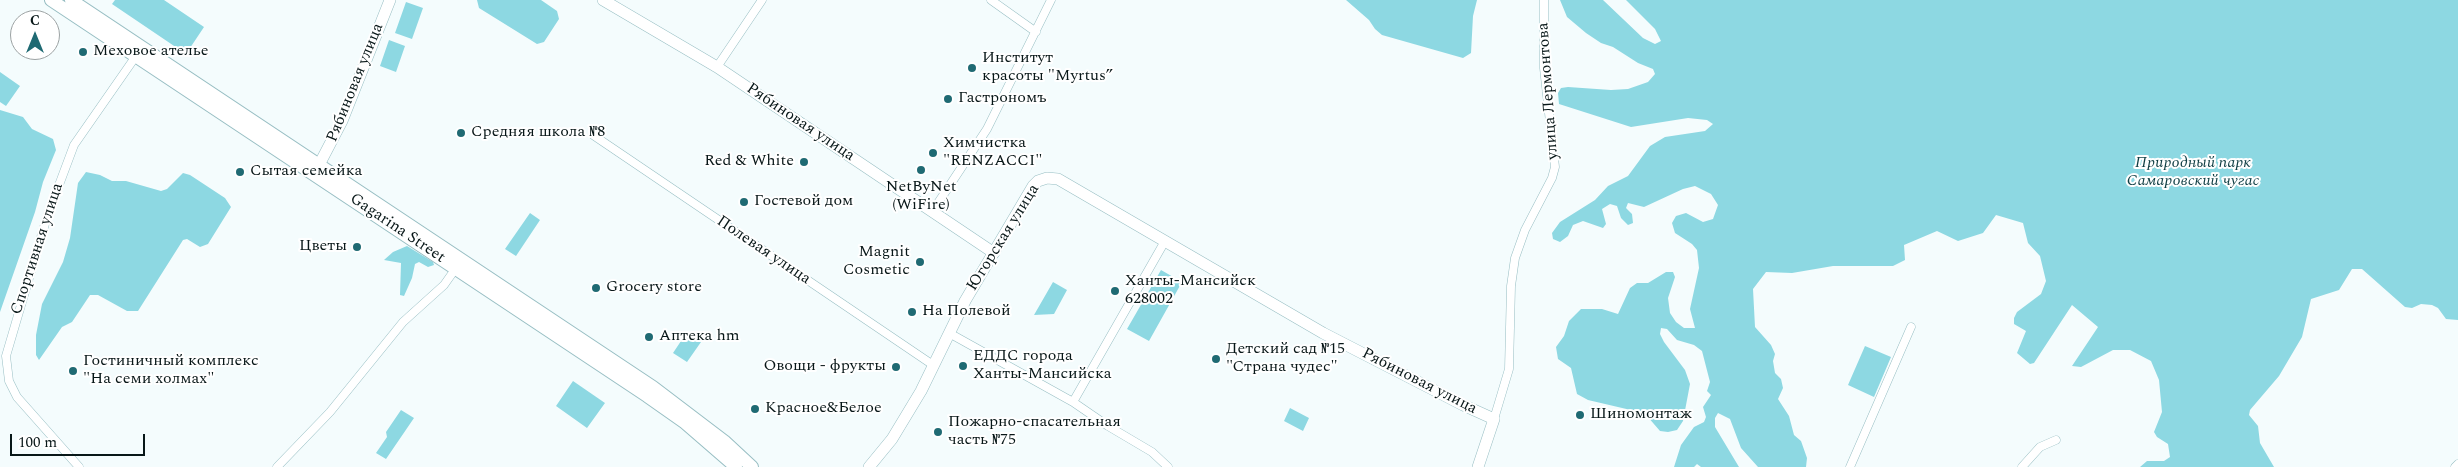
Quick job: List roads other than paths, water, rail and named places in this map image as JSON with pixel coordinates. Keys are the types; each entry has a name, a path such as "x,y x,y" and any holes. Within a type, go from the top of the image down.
{"main road":[{"name":"Gagarina Street","path":"51,0 70,4 139,52 587,349 684,422 736,467"},
{"name":"Gagarina Street","path":"607,363 692,416 752,467"}],"street":[{"name":"Рябиновая улица","path":"317,169 342,121 390,0"},
{"name":"Рябиновая улица","path":"603,0 717,67 994,253"},
{"path":"717,67 762,0"},
{"path":"991,0 1036,32"},
{"path":"932,212 987,129 1051,0"},
{"name":"улица Лермонтова","path":"1478,467 1510,369 1511,286 1515,258 1524,230 1554,172 1555,155 1544,68 1544,0"},
{"name":"Спортивная улица","path":"79,467 17,398 9,381 6,356 47,217 74,145 139,52"},
{"name":"Полевая улица","path":"593,135 933,365"},
{"name":"Югорская улица","path":"869,467 897,432 933,365 948,332 1033,186 1042,178 1058,179"},
{"name":"Рябиновая улица","path":"1058,179 1323,333 1463,406 1494,419"},
{"path":"1073,402 1165,241"},
{"path":"277,467 330,412 403,322 444,285 459,264"},
{"path":"1850,467 1911,327"},
{"path":"948,332 1073,402 1108,426 1152,452 1168,467"},
{"path":"2022,467 2040,447 2056,440"},
{"path":"2455,467 2458,464"}],"place":[{"name":"Меховое ателье","path":"83,52"},
{"name":"Институт красоты \"Myrtus”","path":"972,68"},
{"name":"Гастрономъ","path":"948,99"},
{"name":"Средняя школа №8","path":"461,133"},
{"name":"Химчистка \"RENZACCI\"","path":"933,153"},
{"name":"Red & White","path":"804,162"},
{"name":"NetByNet (WiFire)","path":"921,170"},
{"name":"Сытая семейка","path":"240,172"},
{"name":"Гостевой дом","path":"744,202"},
{"name":"Цветы","path":"357,247"},
{"name":"Magnit Cosmetic","path":"920,262"},
{"name":"Grocery store","path":"596,288"},
{"name":"Ханты-Мансийск 628002","path":"1115,291"},
{"name":"На Полевой","path":"912,312"},
{"name":"Аптека hm","path":"649,337"},
{"name":"Детский сад №15 \"Страна чудес\"","path":"1216,359"},
{"name":"ЕДДС города Ханты-Мансийска","path":"963,366"},
{"name":"Овощи - фрукты","path":"896,367"},
{"name":"Гостиничный комплекс \"На семи холмах\"","path":"73,371"},
{"name":"Красное&Белое","path":"755,409"},
{"name":"Шиномонтаж","path":"1580,415"},
{"name":"Пожарно-спасательная часть №75","path":"938,432"}],"park label":[{"name":"Природный парк Самаровский чугас","path":"2193,173"}]}
